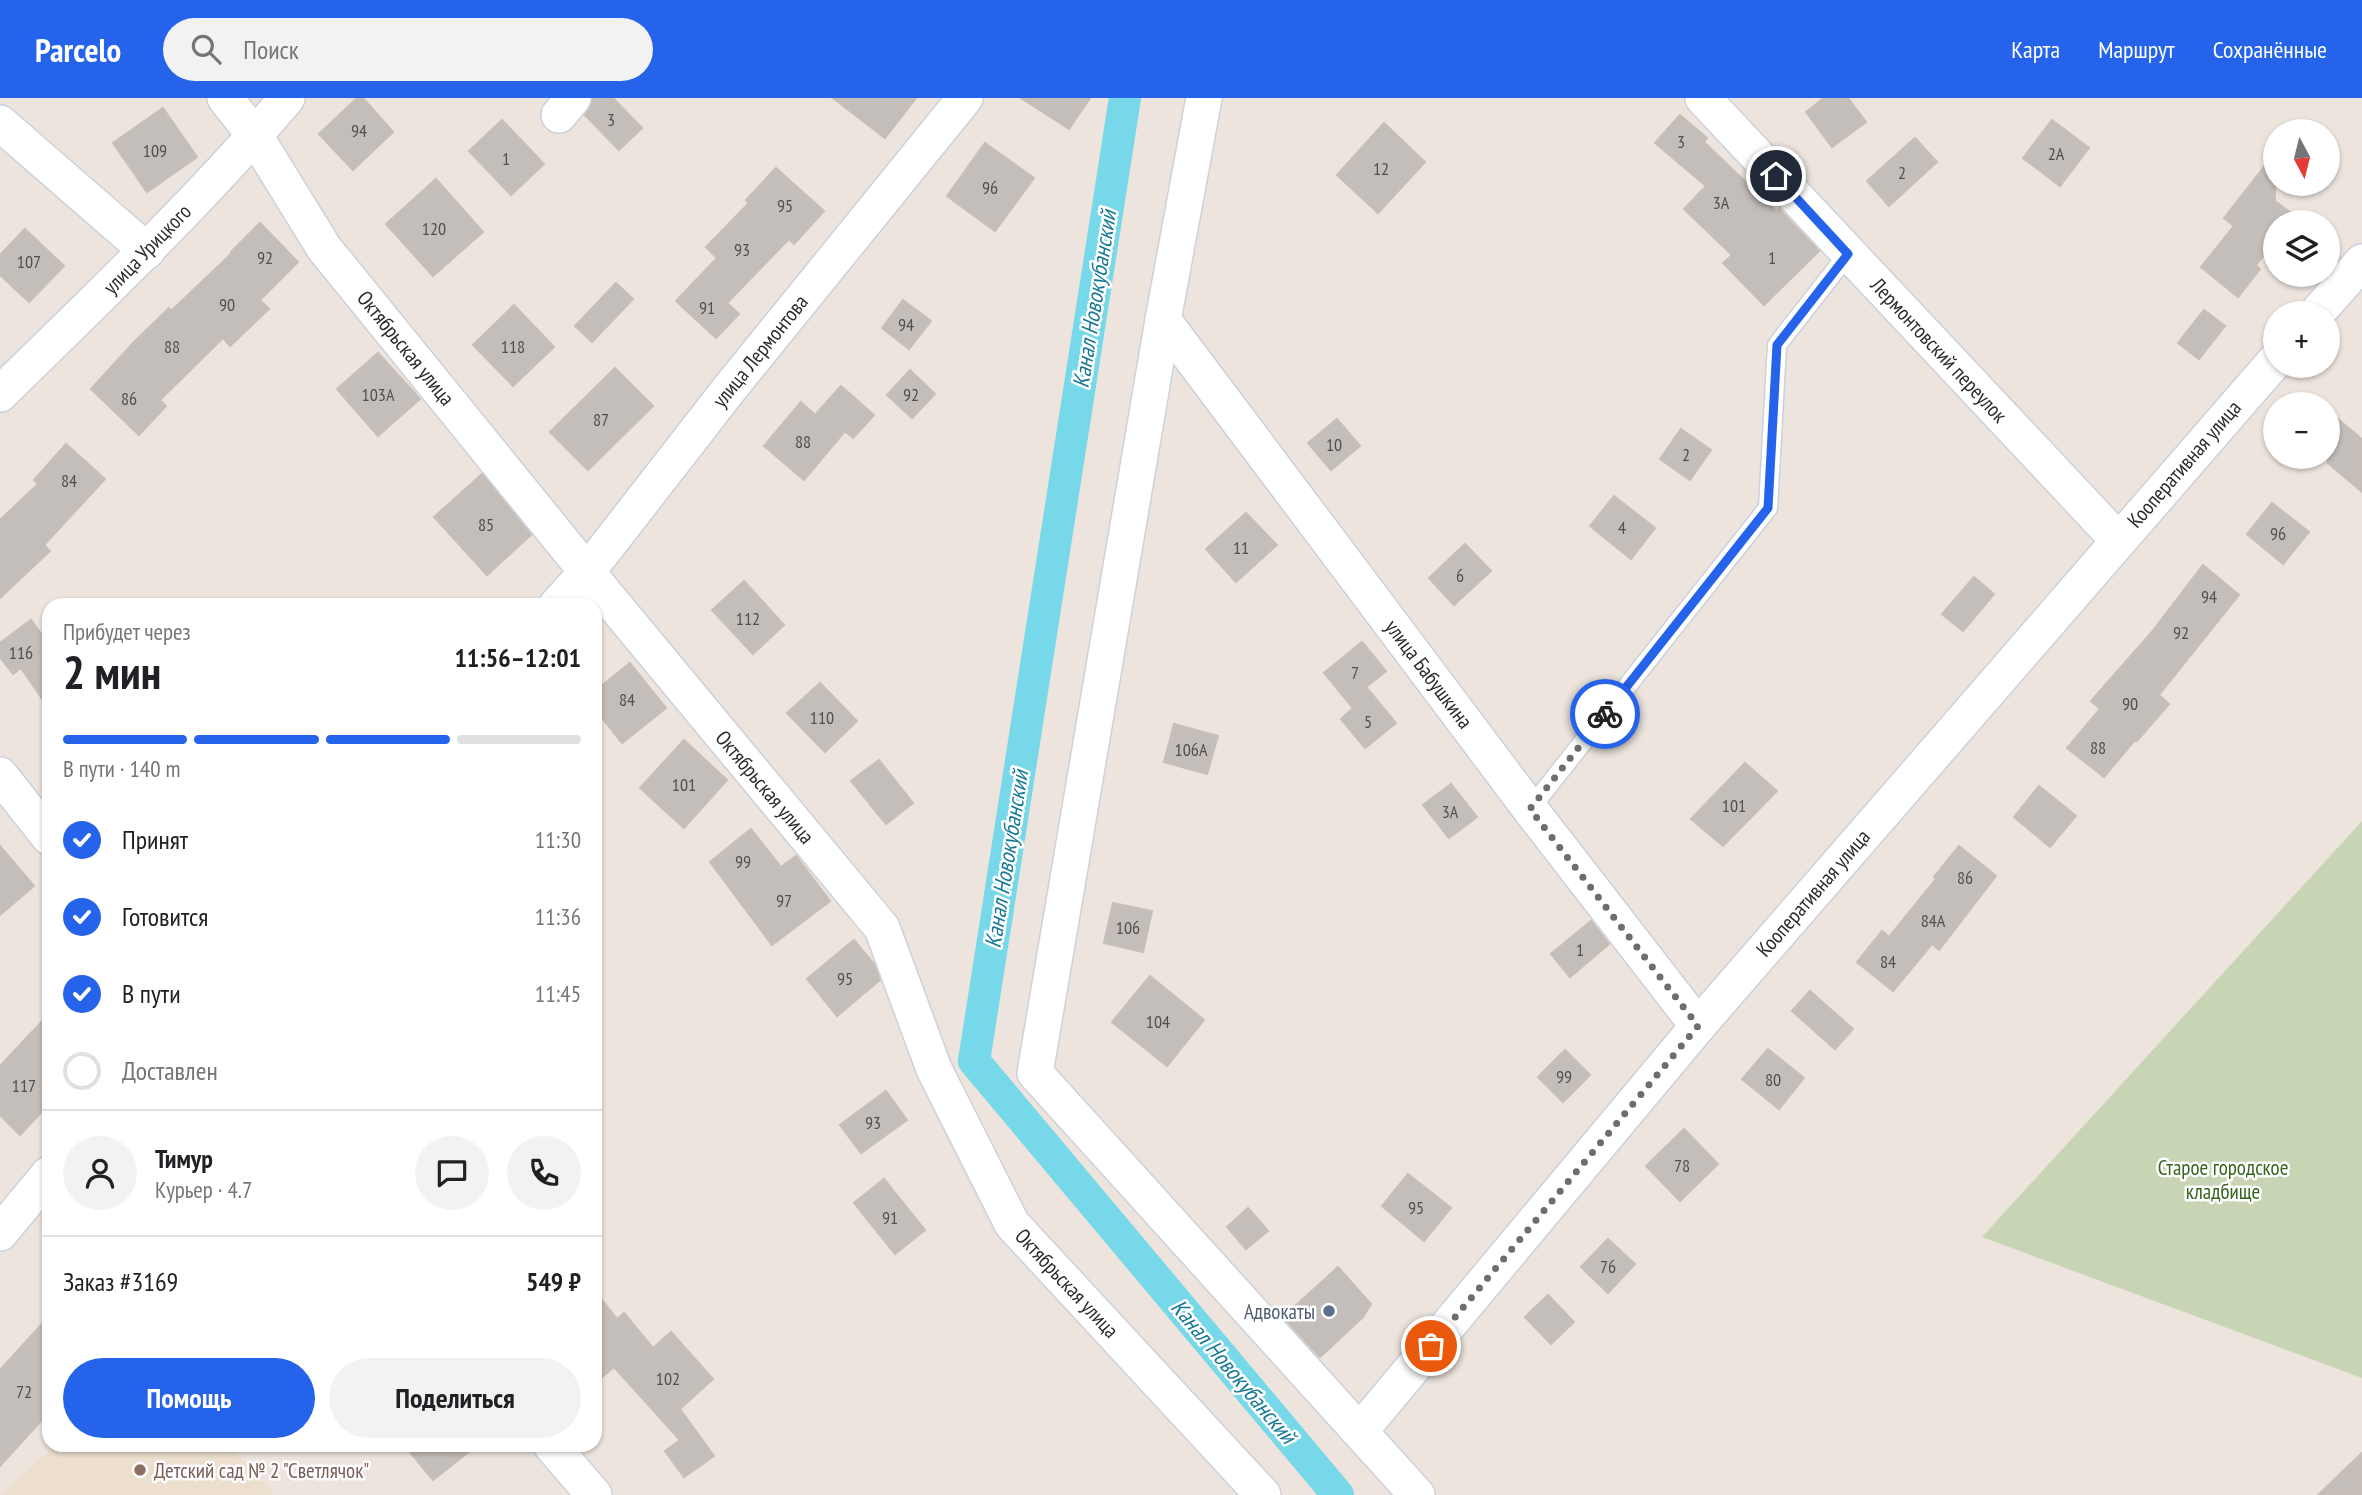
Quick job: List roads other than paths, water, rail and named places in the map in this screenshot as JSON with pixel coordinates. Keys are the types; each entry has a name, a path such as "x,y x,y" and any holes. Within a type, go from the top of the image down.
{"street":[{"name":"Октябрьская улица","path":"225,98 255,136 324,248 882,929 934,1069 1012,1224 1263,1495"},
{"name":"улица Урицкого","path":"0,394 147,251 287,98"},
{"name":"улица Лермонтова","path":"563,598 587,572 730,388 965,98"},
{"path":"1204,98 1163,320 1035,1073 1417,1495"},
{"name":"Лермонтовский переулок","path":"1703,98 2118,540"},
{"path":"0,123 147,251"},
{"path":"2328,301 2362,262"},
{"name":"улица Бабушкина","path":"1163,320 1530,809 1698,1026"},
{"name":"Кооперативная улица","path":"1360,1432 1698,1026 2263,375"},
{"path":"0,775 42,828"},
{"path":"0,1233 42,1182"},
{"path":"557,1452 594,1495"}],"lane":[{"path":"1530,809 1768,508 1777,345 1848,254"}],"waterway":[{"name":"Канал Новокубанский","path":"1125,98 974,1061 1338,1495"}],"place":[{"name":"Адвокаты","path":"1329,1311"},
{"name":"Детский сад № 2 \"Светлячок\"","path":"140,1470"}],"park label":[{"name":"Старое городское кладбище","path":"2223,1179"}]}
